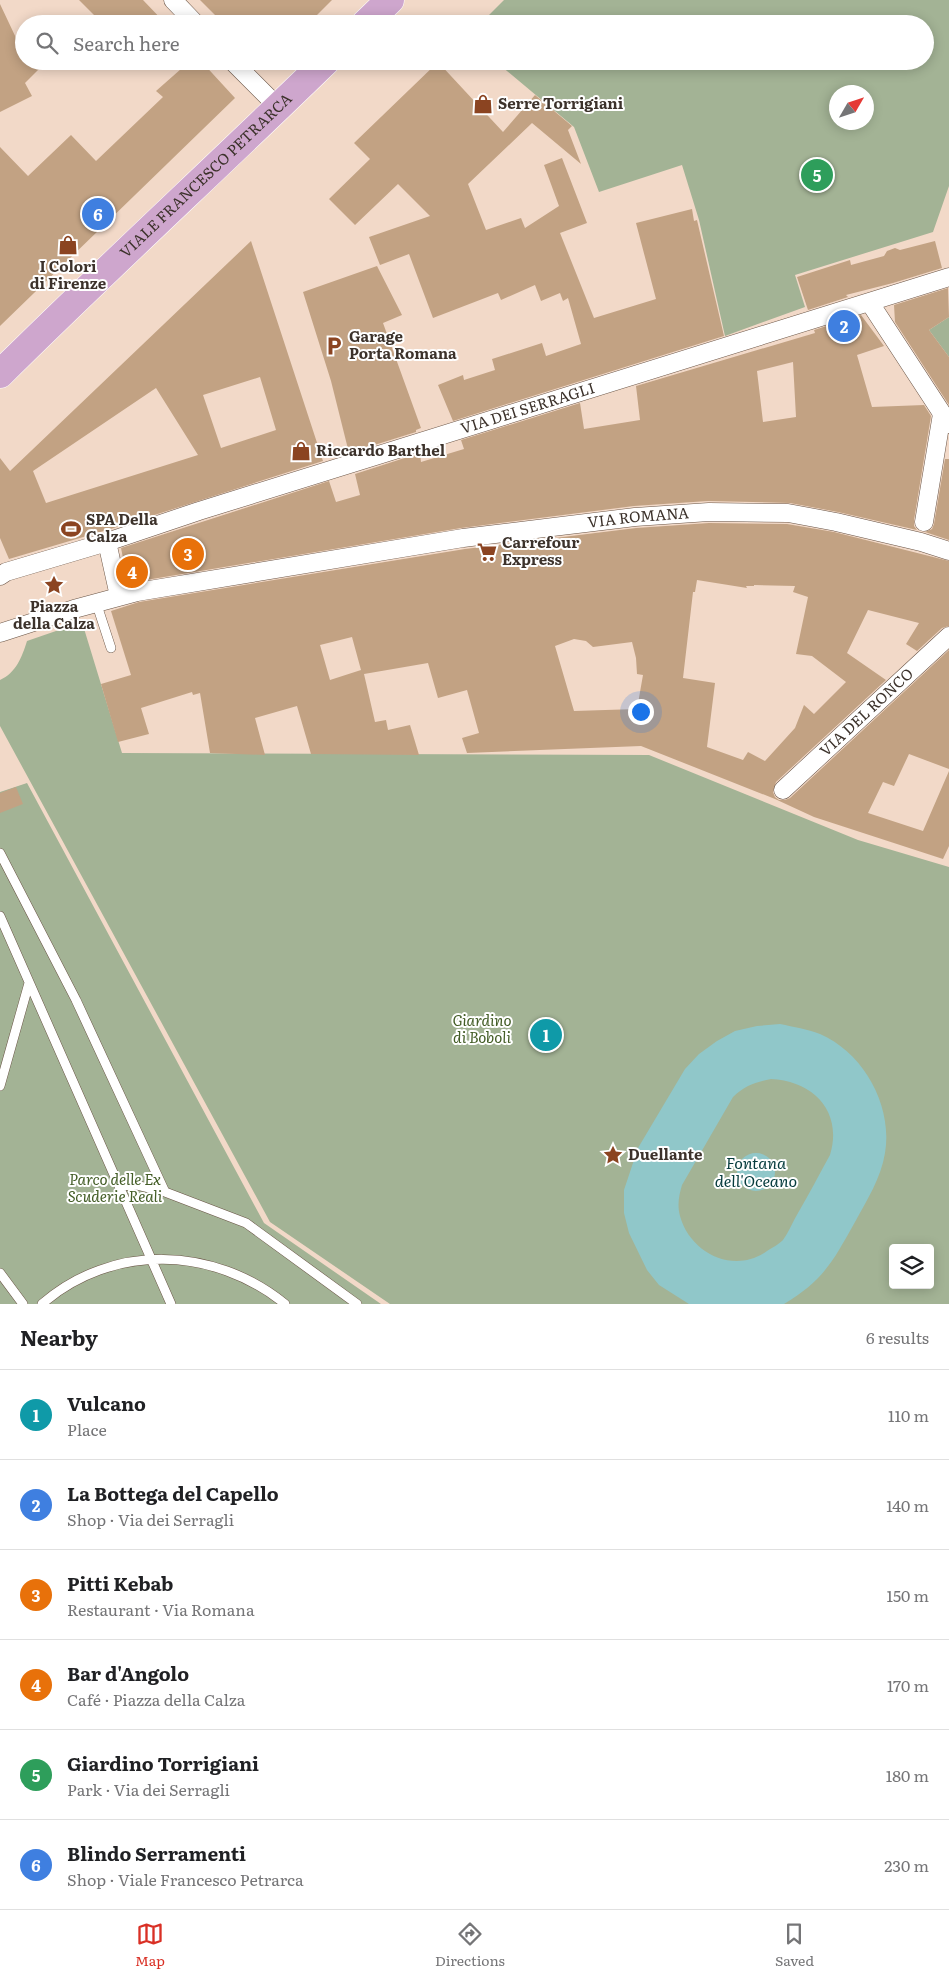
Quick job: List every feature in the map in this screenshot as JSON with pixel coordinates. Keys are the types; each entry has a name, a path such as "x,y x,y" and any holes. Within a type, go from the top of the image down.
{"main road":[{"name":"VIALE FRANCESCO PETRARCA","path":"0,374 73,301 317,70"}],"street":[{"path":"173,0 187,15"},
{"path":"241,70 279,108"},
{"name":"VIA DEI SERRAGLI","path":"107,542 217,505 949,277"},
{"path":"870,302 946,419 924,522"},
{"name":"VIA ROMANA","path":"119,596 463,538 635,517 709,512 788,513 902,537 949,551"},
{"path":"0,633 119,596 107,542 2,570"},
{"name":"VIA DEL RONCO","path":"783,790 949,636"}],"lane":[{"path":"96,602 111,648"},
{"path":"0,853 76,1000 165,1192"},
{"path":"0,916 171,1304"},
{"path":"0,1086 30,982"},
{"path":"119,1186 136,1185 165,1192 246,1223 357,1304"},
{"path":"42,1304 74,1282 98,1270 124,1263 151,1259 191,1261 231,1271 266,1289 285,1304"},
{"path":"0,1273 23,1304"}],"green space":[{"path":"504,0 949,0 949,186 933,232 795,275 805,307 725,336 699,220 682,165 599,192 574,127 506,70 934,70 934,15 489,15"},
{"path":"949,317 949,357 929,330"},
{"name":"Giardino di Boboli","path":"82,622 122,753 649,755 858,840 949,867 949,1304 390,1304 270,1222 0,726 0,680 14,669 27,641"},
{"name":"Parco delle Ex Scuderie Reali","path":"27,783 264,1223 381,1304 0,1304 0,792"}],"water":[{"path":"780,1024 820,1034 850,1054 872,1083 880,1100 886,1135 883,1162 869,1197 847,1236 826,1269 809,1287 784,1304 689,1304 659,1285 647,1270 629,1233 624,1213 624,1190 638,1148 685,1069 699,1054 717,1041 735,1031 757,1026","holes":["771,1079 786,1081 800,1086 822,1102 832,1125 833,1139 830,1155 783,1240 754,1258 741,1261 715,1256 703,1250 685,1229 679,1208 679,1196 682,1185 733,1097 750,1085"]},
{"name":"Fontana dell'Oceano","path":"756,1153 769,1159 775,1172 769,1185 756,1191 743,1185 737,1172 743,1159"}],"building":[{"path":"79,0 143,0 157,15 94,15"},
{"path":"200,0 332,0 317,15 215,15"},
{"path":"0,4 15,36 15,70 38,70 25,83 32,96 0,112"},
{"path":"180,70 209,70 235,98 0,326 0,147 28,176 71,135 96,161 163,97 156,91"},
{"path":"430,70 445,70 503,132 535,95 572,126 568,130 581,164 532,123 468,184 486,230 521,218 525,228 559,206 544,165 562,158 587,223 560,233 594,318 656,299 636,223 692,209 694,221 697,220 724,336 453,421 438,385 463,375 464,380 495,370 492,359 542,343 546,356 581,344 568,298 563,301 560,293 541,301 535,285 501,300 498,293 433,318 409,254 380,265 369,237 430,216 398,184 355,225 329,199 370,159 354,143"},
{"path":"251,241 323,461 117,527 9,559 0,538 0,458 10,471","holes":["260,377 276,430 221,448 203,395","156,388 198,455 46,503 33,471"]},
{"path":"935,241 942,268 846,295 848,297 808,310 797,277 850,260 851,265 884,256 887,251 895,248 900,250"},
{"path":"377,266 402,315 383,323 421,428 416,430 416,432 349,453 331,381 303,292"},
{"path":"948,288 949,317 929,330 949,357 949,405 895,322 894,305"},
{"path":"861,315 884,346 857,355 872,407 924,405 931,416 914,520 914,526 917,530 790,503 708,501 634,506 461,528 128,583 121,548 329,481 336,502 360,495 355,474 420,453 421,462 464,449 461,440 580,403 584,429 640,420 636,386 815,333 814,330","holes":["793,362 796,417 763,422 757,371"]},
{"path":"945,459 949,459 949,540 925,532 932,529 934,524"},
{"path":"709,523 787,524 834,532 949,561 949,626 942,628 917,651 906,644 919,623 868,610 847,653 886,680 776,782 773,792 779,800 790,798 949,650 949,769 909,754 894,786 883,782 868,813 923,831 949,771 949,846 943,859 814,817 775,799 641,746 467,753 462,738 479,733 467,690 438,698 428,663 364,674 375,722 386,720 388,730 410,725 419,755 311,754 297,706 255,718 265,755 210,753 200,693 193,695 192,692 141,708 149,734 118,742 101,684 131,675 111,611 139,602 465,549 636,528","holes":["697,580 747,588 746,586 754,585 795,586 793,592 808,597 796,654 812,656 846,682 814,714 804,705 795,728 765,761 748,752 743,760 707,747 715,683 683,678 693,592 695,592","352,637 361,670 330,680 320,645","574,639 586,641 593,647 632,642 637,674 643,675 637,709 574,711 555,646"]},
{"path":"16,787 23,804 0,813 0,793"}],"place":[{"name":"Serre Torrigiani","path":"483,104"},
{"name":"Giardino Torrigiani","path":"817,175"},
{"name":"Blindo Serramenti","path":"98,214"},
{"name":"I Colori di Firenze","path":"68,245"},
{"name":"La Bottega del Capello","path":"844,326"},
{"name":"Garage Porta Romana","path":"334,346"},
{"name":"Riccardo Barthel","path":"301,451"},
{"name":"SPA Della Calza","path":"71,529"},
{"name":"Carrefour Express","path":"487,552"},
{"name":"Pitti Kebab","path":"188,554"},
{"name":"Bar d'Angolo","path":"132,572"},
{"name":"Piazza della Calza","path":"54,585"},
{"name":"Vulcano","path":"546,1035"},
{"name":"Duellante","path":"613,1155"}]}
